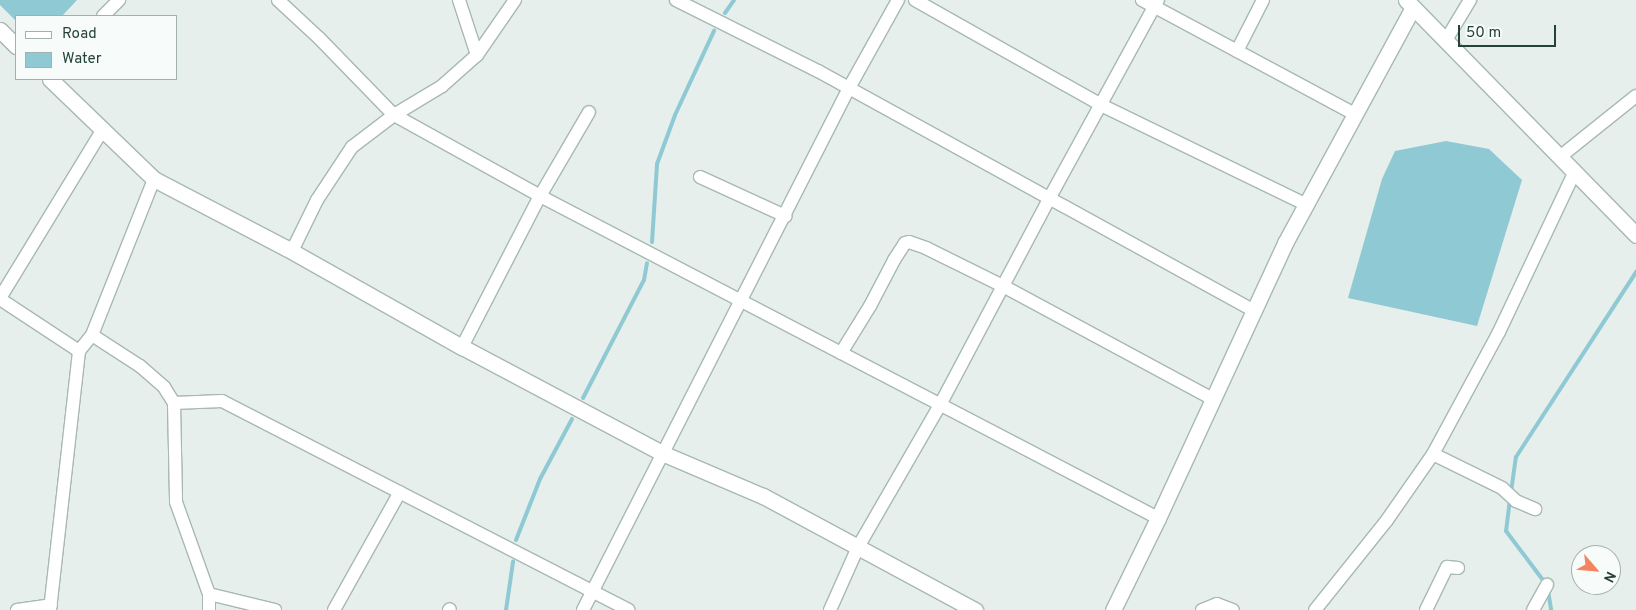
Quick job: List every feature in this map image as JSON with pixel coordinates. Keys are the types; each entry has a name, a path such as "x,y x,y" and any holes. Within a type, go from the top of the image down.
{"street":[{"path":"104,15 119,0"},
{"path":"278,0 319,38 394,115 540,196 1158,518"},
{"path":"459,0 477,55"},
{"path":"292,251 317,200 352,147 394,115 442,86 477,55 515,0"},
{"path":"676,0 849,88 1254,311"},
{"path":"584,610 662,453 742,301 849,88 898,0"},
{"path":"915,0 1101,105 1305,204"},
{"path":"1142,0 1156,3 1237,51 1354,114"},
{"path":"1237,51 1263,0"},
{"path":"1446,40 1470,0"},
{"path":"830,610 858,547 940,405 1050,197 1156,3"},
{"path":"1113,610 1158,518 1254,311 1270,272 1354,114 1410,3 1636,235"},
{"path":"0,30 15,45"},
{"path":"51,80 154,179 292,251 462,347 662,453 763,496 975,610"},
{"path":"1561,156 1636,96"},
{"path":"462,347 540,196 589,112"},
{"path":"79,351 0,298 103,129"},
{"path":"1318,609 1387,520 1433,454 1499,332 1575,171"},
{"path":"700,177 785,216"},
{"path":"16,610 51,608 79,351 92,335 154,179"},
{"path":"840,353 870,306 905,244 910,242 1003,286 1213,399"},
{"path":"92,335 140,366 164,387 174,403 176,502 209,594 209,610"},
{"path":"174,403 222,402 628,610"},
{"path":"1433,454 1502,488 1516,501 1535,509"},
{"path":"334,610 400,492"},
{"path":"1426,610 1447,568 1458,568"},
{"path":"1533,610 1547,585"},
{"path":"209,594 275,610"},
{"path":"1202,610 1217,604 1232,610"}],"water":[{"path":"0,0 77,0 63,15 15,15 15,20 0,5"},
{"path":"1446,141 1489,149 1522,180 1477,326 1348,298 1382,179 1395,151"}],"waterway":[{"path":"725,13 734,0"},
{"path":"652,242 657,164 675,115 714,31"},
{"path":"583,398 644,280 647,263"},
{"path":"1511,492 1516,457 1636,272"},
{"path":"516,540 540,479 572,419"},
{"path":"1510,499 1506,531 1546,584"},
{"path":"506,610 513,562"},
{"path":"1548,590 1551,610"}]}
